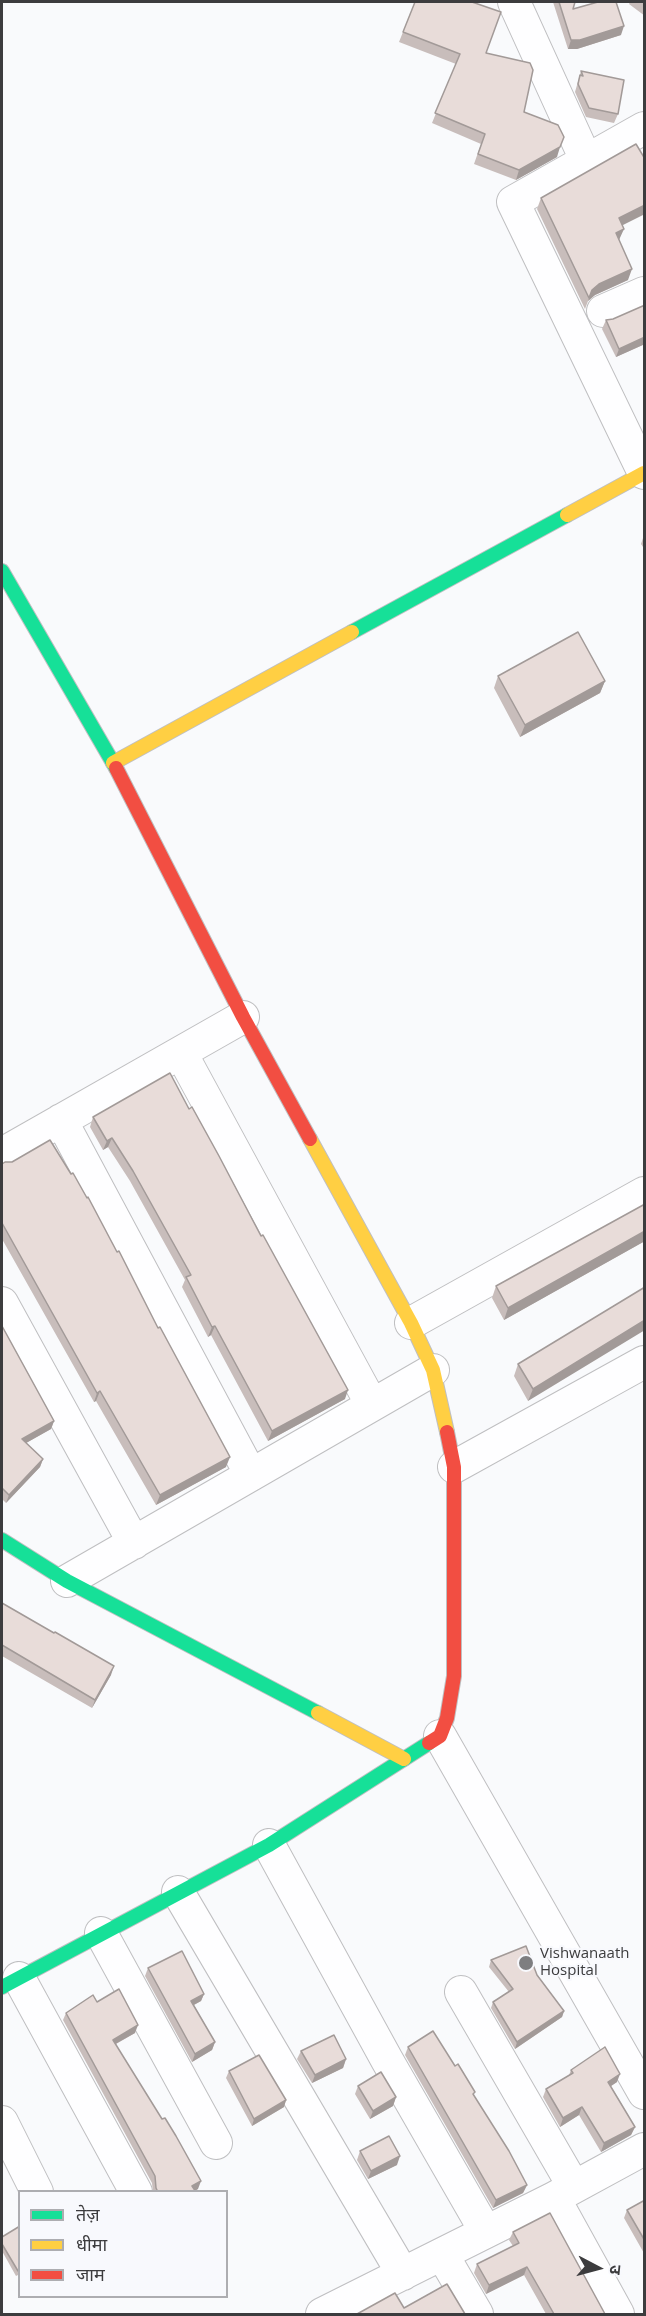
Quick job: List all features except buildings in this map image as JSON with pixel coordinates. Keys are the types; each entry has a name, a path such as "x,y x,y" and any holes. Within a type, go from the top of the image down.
{"street":[{"path":"514,2 586,160"},
{"path":"113,763 644,473 513,201 645,128"},
{"path":"603,312 645,293"},
{"path":"2,571 113,763 243,1017 411,1323 438,1386 454,1467 454,1676 447,1718 440,1736 269,1845 10,1982 135,2190"},
{"path":"2,1154 243,1017"},
{"path":"181,1053 372,1405"},
{"path":"61,1120 251,1475"},
{"path":"411,1323 645,1193"},
{"path":"2,1304 134,1543"},
{"path":"454,1467 643,1365"},
{"path":"67,1581 433,1370"},
{"path":"2,1540 67,1581 404,1759"},
{"path":"440,1736 645,2093"},
{"path":"269,1845 387,2061 486,2232"},
{"path":"178,1892 403,2274"},
{"path":"101,1933 216,2143"},
{"path":"461,1992 564,2192 618,2314"},
{"path":"2,2122 36,2190"},
{"path":"322,2314 645,2149"},
{"path":"442,2254 477,2314"}],"traffic: fast":[{"path":"352,632 567,515"},
{"path":"2,571 116,768"},
{"path":"2,1540 67,1581 318,1713"},
{"path":"2,1987 269,1845 429,1743"}],"traffic: slow":[{"path":"567,515 644,473"},
{"path":"113,763 352,632"},
{"path":"310,1139 411,1323 433,1370 447,1432"},
{"path":"318,1713 404,1759"}],"traffic: jam":[{"path":"116,768 243,1017 310,1139"},
{"path":"429,1743 440,1736 447,1718 454,1676 454,1467 447,1432"}],"place":[{"name":"Vishwanaath Hospital","path":"526,1963"}]}
